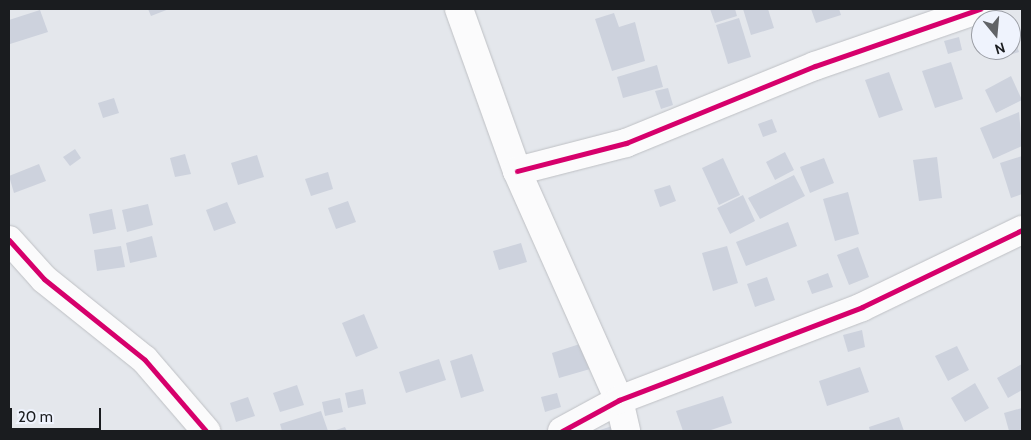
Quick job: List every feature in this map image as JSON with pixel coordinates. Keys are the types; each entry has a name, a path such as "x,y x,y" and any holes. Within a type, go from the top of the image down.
{"street":[{"path":"459,9 517,171 620,400 626,431"},
{"path":"517,171 635,140 815,66 980,9"},
{"path":"562,431 620,400 862,307 1022,230"},
{"path":"9,240 44,279 145,360 206,431"}],"building":[{"path":"148,9 169,9 151,16"},
{"path":"710,9 735,9 737,16 715,23"},
{"path":"743,9 768,9 774,28 751,35"},
{"path":"811,9 839,9 841,15 816,23"},
{"path":"40,10 48,32 10,44 9,20"},
{"path":"614,13 619,27 635,22 645,61 612,71 595,19"},
{"path":"739,18 751,57 728,64 716,25"},
{"path":"959,37 962,50 948,54 944,41"},
{"path":"951,62 963,99 935,108 922,71"},
{"path":"657,65 663,87 623,98 617,77"},
{"path":"889,72 903,110 879,118 865,80"},
{"path":"1011,76 1022,100 996,113 985,90"},
{"path":"668,88 673,105 661,109 655,91"},
{"path":"114,98 119,113 103,118 98,103"},
{"path":"1019,112 1022,146 993,159 980,128"},
{"path":"772,119 777,132 763,137 758,124"},
{"path":"75,149 81,158 70,166 63,157"},
{"path":"785,152 794,170 775,180 766,162"},
{"path":"185,154 191,174 175,177 170,158"},
{"path":"257,155 264,177 238,185 231,163"},
{"path":"1022,156 1022,194 1011,198 1000,163"},
{"path":"937,157 942,198 919,201 913,160"},
{"path":"723,158 740,195 719,205 702,168"},
{"path":"824,158 834,183 810,193 800,167"},
{"path":"39,164 46,181 14,193 9,176"},
{"path":"328,172 333,189 311,196 305,179"},
{"path":"794,175 805,196 760,219 748,198"},
{"path":"670,185 676,201 660,207 654,190"},
{"path":"848,192 859,234 835,241 823,199"},
{"path":"743,195 755,221 730,234 717,208"},
{"path":"348,201 356,222 336,229 328,208"},
{"path":"227,202 236,223 214,231 206,210"},
{"path":"148,204 153,225 127,232 122,210"},
{"path":"112,209 116,229 93,234 89,214"},
{"path":"788,222 797,246 746,266 736,242"},
{"path":"152,236 157,257 130,263 126,243"},
{"path":"521,243 527,262 499,270 493,251"},
{"path":"121,246 125,267 97,271 94,250"},
{"path":"727,246 738,283 713,291 702,253"},
{"path":"858,247 869,277 849,285 837,255"},
{"path":"828,273 833,287 812,294 807,281"},
{"path":"767,277 775,300 755,307 747,284"},
{"path":"364,314 378,348 356,357 342,323"},
{"path":"862,330 865,347 848,352 843,335"},
{"path":"589,341 597,367 559,378 552,353"},
{"path":"957,346 969,370 948,381 935,356"},
{"path":"472,354 484,391 461,398 450,361"},
{"path":"439,359 446,380 406,393 399,372"},
{"path":"1022,364 1022,390 1008,398 997,378"},
{"path":"860,367 869,392 827,406 819,381"},
{"path":"975,383 989,408 965,422 951,398"},
{"path":"297,385 304,405 280,412 273,393"},
{"path":"363,389 366,404 348,408 345,393"},
{"path":"557,393 561,407 545,412 541,397"},
{"path":"723,396 732,423 708,431 683,431 676,411"},
{"path":"248,397 255,416 236,422 230,403"},
{"path":"340,398 343,412 325,416 322,402"},
{"path":"1022,408 1022,431 1009,431 1004,413"},
{"path":"321,411 328,431 282,431 280,424"},
{"path":"899,417 904,431 870,431 869,427"},
{"path":"612,426 613,431 597,431"},
{"path":"345,427 347,431 333,431"}],"cycle path":[{"path":"517,171 626,143 815,66 980,9"},
{"path":"562,431 619,400 862,307 1022,230"},
{"path":"9,240 44,279 145,360 206,431"}]}
